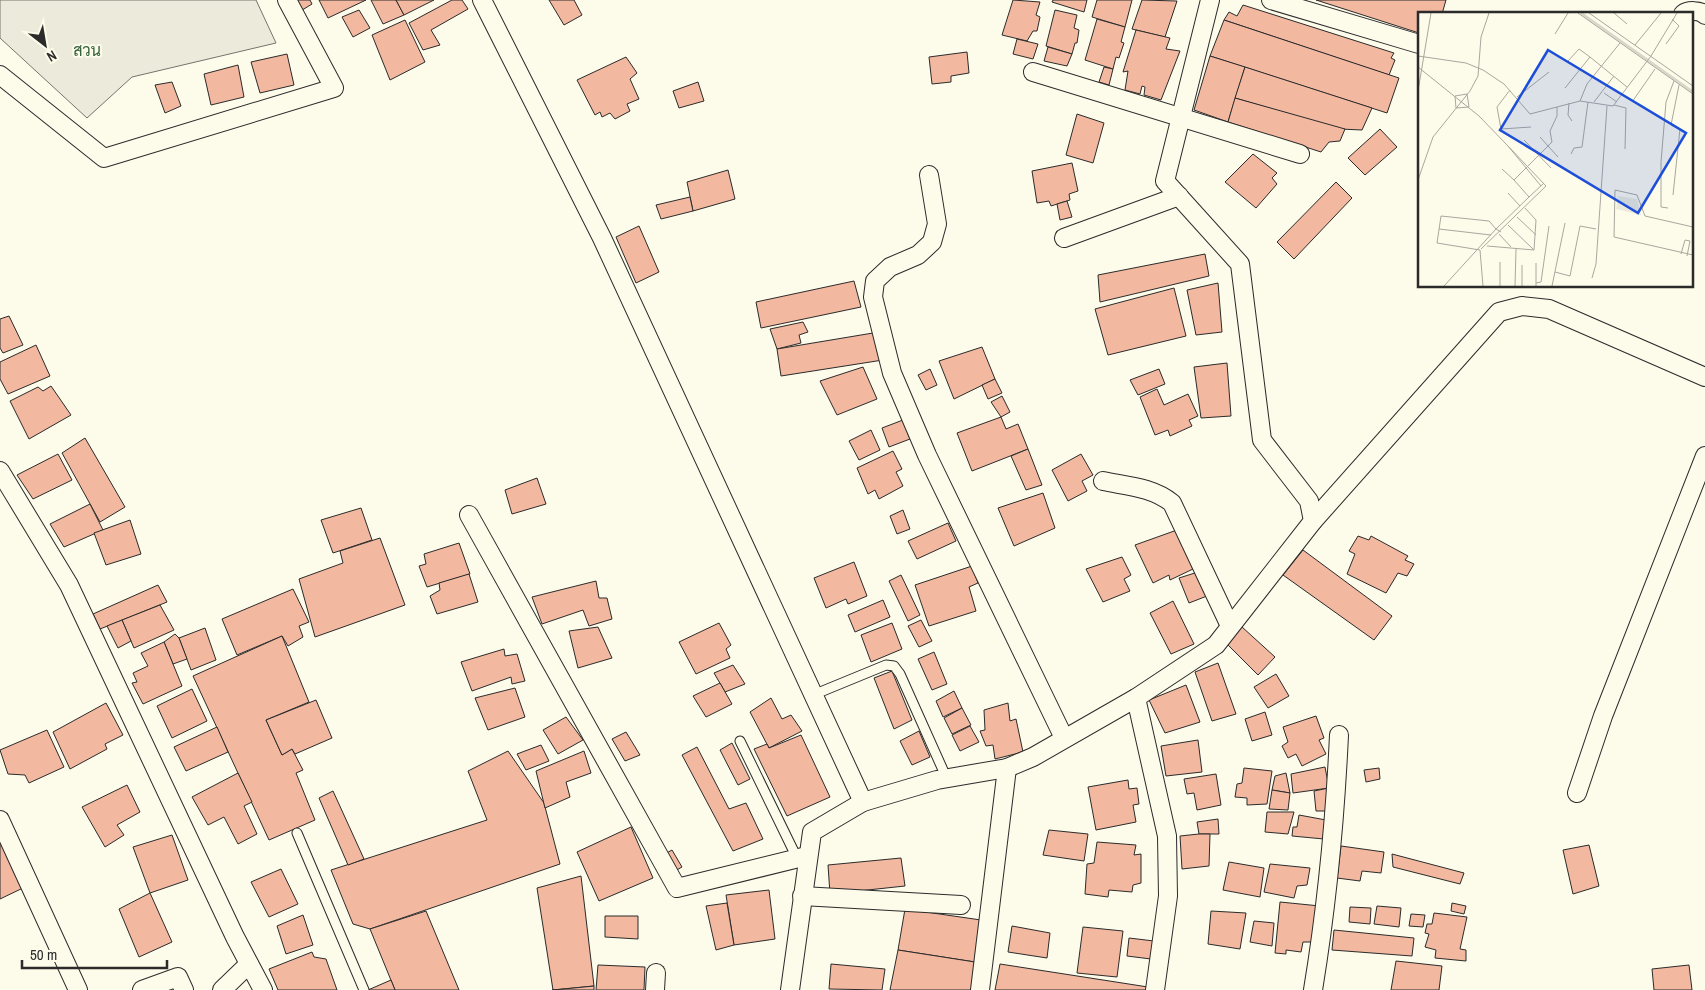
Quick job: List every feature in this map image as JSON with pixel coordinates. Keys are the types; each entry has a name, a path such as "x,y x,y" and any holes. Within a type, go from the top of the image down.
{"street":[{"path":"0,75 104,158 334,88 287,0"},
{"path":"482,0 602,238 862,802"},
{"path":"1210,0 1165,182 1240,264 1262,440 1310,501 1313,521"},
{"path":"1271,0 1418,44"},
{"path":"1686,12 1702,12 1705,15"},
{"path":"1033,72 1300,154"},
{"path":"929,175 937,224 932,242 918,254 890,267 875,282 873,297 892,372 927,455 1064,738"},
{"path":"1064,238 1179,196"},
{"path":"790,990 802,896 802,857 812,832 862,802 947,779 1008,768 1033,757 1136,698 1216,645 1313,521 1499,312 1522,306 1549,308 1705,377"},
{"path":"1577,793 1602,716 1705,456"},
{"path":"0,471 69,585 263,990"},
{"path":"1103,480 1151,491 1162,495 1172,503 1230,626"},
{"path":"469,515 677,888 802,857"},
{"path":"1136,698 1167,836 1168,896 1155,990"},
{"path":"1313,990 1327,902 1336,811 1339,735"},
{"path":"980,990 1008,768"},
{"path":"0,820 78,990"},
{"path":"802,896 961,905"},
{"path":"222,990 249,964"},
{"path":"142,990 178,978 184,990"}],"lane":[{"path":"813,695 886,665 894,666 900,674 947,779"},
{"path":"740,742 802,857"},
{"path":"297,833 364,990"}],"green space":[{"name":"สวน","path":"0,0 256,0 276,43 132,77 87,118 0,38"}],"building":[{"path":"293,0 310,0 312,4 299,12"},
{"path":"319,0 366,0 328,18"},
{"path":"371,0 396,0 404,15 383,24"},
{"path":"396,0 434,0 404,15"},
{"path":"452,0 462,0 468,9 431,30 440,45 423,50 409,23"},
{"path":"549,0 574,0 582,15 564,25"},
{"path":"1013,0 1040,2 1036,15 1040,17 1037,31 1033,31 1027,41 1002,35"},
{"path":"1053,0 1087,0 1084,12 1052,2"},
{"path":"1097,0 1132,0 1125,27 1092,17"},
{"path":"1142,0 1177,1 1165,37 1132,29"},
{"path":"1316,0 1446,0 1443,12 1418,12 1418,33"},
{"path":"1243,5 1394,53 1391,58 1395,60 1389,75 1224,20 1229,12 1237,16"},
{"path":"359,10 370,28 353,37 342,17"},
{"path":"1055,10 1077,15 1074,28 1079,30 1077,43 1075,43 1072,54 1046,46"},
{"path":"1097,19 1125,27 1121,42 1124,43 1119,58 1116,57 1113,69 1085,60"},
{"path":"405,20 425,62 390,80 372,35"},
{"path":"1224,20 1399,78 1387,113 1210,56"},
{"path":"1136,30 1170,38 1166,49 1180,51 1161,100 1144,95 1145,87 1142,86 1140,94 1125,90 1128,71 1123,72"},
{"path":"1017,39 1038,44 1033,59 1013,54"},
{"path":"1048,47 1072,54 1067,66 1044,61"},
{"path":"967,52 969,73 951,76 951,82 932,84 929,57"},
{"path":"287,54 294,85 260,93 251,62"},
{"path":"1210,56 1245,67 1228,122 1194,110"},
{"path":"626,57 637,73 630,79 639,99 627,104 630,111 615,119 610,113 602,117 600,112 595,115 577,80"},
{"path":"238,65 244,97 211,105 204,74"},
{"path":"1104,67 1113,69 1109,85 1099,82"},
{"path":"1245,67 1372,108 1362,130 1340,129 1235,98"},
{"path":"172,82 181,106 165,113 155,85"},
{"path":"698,82 704,101 679,108 673,91"},
{"path":"1235,98 1345,129 1340,141 1329,142 1321,152 1228,122"},
{"path":"1077,114 1104,123 1093,163 1066,155"},
{"path":"1380,129 1397,147 1365,175 1348,158"},
{"path":"1253,154 1277,173 1272,178 1277,184 1256,208 1225,182"},
{"path":"1072,163 1078,191 1069,194 1070,200 1051,206 1049,201 1037,203 1032,171"},
{"path":"728,170 735,199 693,211 687,182"},
{"path":"1336,182 1352,198 1294,259 1277,242"},
{"path":"690,197 693,211 661,219 656,205"},
{"path":"1067,201 1072,217 1060,220 1057,204"},
{"path":"639,226 659,272 636,283 616,237"},
{"path":"1205,254 1209,276 1100,302 1098,275"},
{"path":"854,281 861,307 761,328 756,302"},
{"path":"1218,283 1222,332 1196,335 1187,290"},
{"path":"1174,288 1186,336 1108,355 1095,309"},
{"path":"9,316 23,345 3,353 0,348 0,319"},
{"path":"803,322 808,332 799,335 801,343 777,349 770,329"},
{"path":"879,332 883,360 781,376 777,349"},
{"path":"36,345 50,376 8,394 0,379 0,362"},
{"path":"982,347 995,379 954,399 939,361"},
{"path":"1227,363 1231,416 1201,418 1194,367"},
{"path":"863,367 877,399 837,415 820,381"},
{"path":"930,369 937,385 926,390 918,375"},
{"path":"1159,369 1165,384 1138,395 1130,380"},
{"path":"995,379 1002,393 988,399 982,385"},
{"path":"51,386 71,415 29,439 10,401 38,387 43,391"},
{"path":"1157,389 1164,405 1188,394 1198,416 1189,420 1192,426 1170,436 1168,430 1155,435 1140,397"},
{"path":"1002,396 1010,412 1001,417 991,402"},
{"path":"1001,417 1006,429 1018,424 1028,449 972,471 957,433"},
{"path":"903,420 910,439 889,447 882,428"},
{"path":"871,430 880,450 859,460 849,441"},
{"path":"85,438 125,507 100,522 62,453"},
{"path":"1028,449 1042,485 1026,490 1011,456"},
{"path":"893,451 902,469 896,472 903,486 879,499 875,490 868,494 857,468"},
{"path":"58,454 72,480 33,499 17,475"},
{"path":"1081,454 1093,475 1082,481 1087,491 1068,501 1052,470"},
{"path":"537,478 546,504 512,514 505,490"},
{"path":"1043,493 1055,528 1014,546 998,508"},
{"path":"90,504 103,530 64,547 50,524"},
{"path":"361,508 372,540 333,553 321,520"},
{"path":"903,510 910,529 897,534 890,516"},
{"path":"130,520 141,554 106,565 94,533"},
{"path":"948,523 956,541 917,559 908,541"},
{"path":"1177,530 1193,569 1170,580 1169,575 1153,583 1135,545"},
{"path":"1358,536 1369,540 1371,536 1408,556 1405,560 1414,564 1407,576 1398,573 1386,593 1347,574 1355,554 1349,551"},
{"path":"380,538 405,605 315,637 299,579 343,563 340,551"},
{"path":"459,543 470,574 427,587 419,566 426,564 424,554"},
{"path":"1303,550 1392,616 1374,640 1283,575"},
{"path":"1122,557 1131,575 1124,579 1130,591 1103,602 1086,569"},
{"path":"854,562 867,596 848,604 846,599 826,608 814,578"},
{"path":"972,566 978,583 969,587 976,611 929,626 915,585"},
{"path":"1198,572 1207,596 1189,603 1179,578"},
{"path":"469,574 478,602 437,614 430,596 440,590 439,583"},
{"path":"901,575 920,615 908,621 889,581"},
{"path":"596,581 599,598 607,598 612,619 589,626 583,610 542,624 532,597"},
{"path":"158,585 167,602 100,629 93,614"},
{"path":"293,589 309,622 299,626 303,637 288,646 282,636 237,655 222,619"},
{"path":"883,600 890,617 855,632 848,615"},
{"path":"1173,601 1194,644 1171,654 1150,613"},
{"path":"160,605 174,630 134,648 122,620"},
{"path":"122,620 131,641 118,648 107,626"},
{"path":"921,620 932,641 919,647 908,626"},
{"path":"719,623 731,645 726,649 730,658 696,674 679,642"},
{"path":"892,623 902,649 871,662 861,635"},
{"path":"598,627 612,658 578,668 569,631"},
{"path":"1242,627 1275,657 1258,675 1226,643"},
{"path":"205,628 216,660 191,670 179,638"},
{"path":"175,634 179,638 187,659 173,664 164,642"},
{"path":"282,636 309,702 266,720 282,755 292,749 303,770 296,773 315,820 269,840 193,676"},
{"path":"164,642 182,686 143,704 132,683 137,682 133,673 148,666 141,653"},
{"path":"504,649 505,656 517,654 525,681 512,684 511,677 472,691 461,662"},
{"path":"934,652 947,684 932,690 918,659"},
{"path":"1218,663 1236,714 1212,721 1195,672"},
{"path":"733,665 745,684 725,692 714,673"},
{"path":"892,671 912,720 894,729 874,678"},
{"path":"1276,674 1289,696 1268,708 1254,687"},
{"path":"720,683 732,704 706,717 693,696"},
{"path":"1186,685 1200,722 1165,733 1149,700"},
{"path":"515,688 525,717 488,730 475,698"},
{"path":"192,689 207,721 172,738 157,706"},
{"path":"954,691 962,708 943,717 936,701"},
{"path":"771,698 782,719 791,715 802,731 769,748 750,712"},
{"path":"316,700 332,738 295,754 292,749 282,755 266,720"},
{"path":"106,703 123,735 105,744 107,749 70,769 53,732"},
{"path":"1008,703 1010,721 1016,719 1023,752 995,759 993,745 986,746 980,731 985,730 984,710"},
{"path":"962,708 971,725 952,734 944,718"},
{"path":"1265,712 1272,735 1252,741 1245,719"},
{"path":"1316,716 1324,738 1319,740 1326,754 1302,766 1296,754 1288,758 1282,746 1288,742 1283,727"},
{"path":"566,717 583,740 558,754 543,730"},
{"path":"970,726 979,742 960,751 952,735"},
{"path":"217,727 228,752 186,771 174,747"},
{"path":"47,730 64,767 29,783 25,775 8,774 0,750"},
{"path":"919,731 930,757 912,765 900,741"},
{"path":"626,732 640,755 625,761 612,739"},
{"path":"801,735 830,797 787,816 754,749 767,744 769,748"},
{"path":"1198,740 1202,772 1166,776 1161,746"},
{"path":"732,743 750,779 738,785 720,750"},
{"path":"541,745 549,761 526,770 517,754"},
{"path":"697,747 729,809 746,803 763,839 733,851 682,755"},
{"path":"508,751 544,803 560,864 370,929 353,924 331,870 487,820 468,771"},
{"path":"584,751 591,773 566,782 570,797 545,808 536,771"},
{"path":"1325,767 1329,788 1293,793 1291,774"},
{"path":"1244,768 1272,771 1267,804 1247,805 1247,798 1235,797 1237,784 1242,783"},
{"path":"1379,768 1380,779 1366,782 1364,770"},
{"path":"238,773 252,802 244,806 257,834 238,844 224,817 208,825 192,797"},
{"path":"1286,773 1290,793 1272,790 1275,776"},
{"path":"1216,774 1221,805 1197,810 1194,793 1187,794 1184,779"},
{"path":"1128,780 1129,789 1137,788 1139,804 1133,805 1136,822 1096,830 1088,787"},
{"path":"127,785 140,812 117,825 124,835 105,847 82,807"},
{"path":"1329,788 1326,811 1316,811 1314,791"},
{"path":"1272,790 1290,793 1288,810 1269,809"},
{"path":"333,791 364,859 348,865 319,798"},
{"path":"1267,812 1294,812 1288,834 1265,832"},
{"path":"1299,815 1326,820 1324,839 1292,836 1293,827 1297,827"},
{"path":"1218,819 1219,834 1199,834 1197,822"},
{"path":"631,827 653,878 599,901 577,852"},
{"path":"1049,830 1088,834 1084,861 1043,855"},
{"path":"1210,834 1209,866 1182,869 1180,836"},
{"path":"172,835 188,880 150,893 133,847"},
{"path":"0,841 23,888 0,899"},
{"path":"1097,842 1136,845 1134,855 1141,854 1141,883 1133,885 1132,892 1109,890 1108,897 1085,894 1087,864 1094,863"},
{"path":"1589,845 1599,886 1573,894 1563,850"},
{"path":"1341,846 1384,852 1381,873 1362,871 1360,881 1337,878"},
{"path":"672,850 682,867 675,871 665,854"},
{"path":"1392,854 1464,873 1460,884 1393,867"},
{"path":"901,858 905,886 830,894 828,865"},
{"path":"1229,862 1264,868 1260,897 1223,890"},
{"path":"1270,864 1310,868 1307,885 1297,886 1294,898 1264,892"},
{"path":"281,869 298,904 269,917 251,882"},
{"path":"581,876 594,986 553,990 537,888"},
{"path":"769,890 775,939 734,945 726,895"},
{"path":"150,893 172,942 139,957 119,909"},
{"path":"1280,902 1320,906 1316,942 1303,942 1301,952 1286,950 1286,954 1275,953"},
{"path":"727,903 734,945 716,950 706,906"},
{"path":"1452,903 1466,906 1464,914 1451,911"},
{"path":"1377,906 1401,908 1399,927 1374,924"},
{"path":"1350,907 1371,908 1370,924 1349,922"},
{"path":"905,909 981,920 975,962 898,950"},
{"path":"426,911 459,990 395,990 370,929"},
{"path":"1211,911 1246,913 1240,949 1208,944"},
{"path":"1434,913 1467,917 1460,949 1466,950 1466,961 1435,958 1436,950 1425,947 1429,934 1425,933 1427,924 1432,924"},
{"path":"1411,914 1425,915 1423,927 1409,926"},
{"path":"303,915 313,945 286,954 277,926"},
{"path":"605,916 638,916 638,939 605,937"},
{"path":"1254,921 1274,923 1272,946 1250,942"},
{"path":"1012,926 1050,933 1047,958 1008,952"},
{"path":"1083,927 1123,931 1117,977 1077,973"},
{"path":"1334,930 1414,938 1412,956 1332,950"},
{"path":"1129,938 1154,941 1151,959 1127,956"},
{"path":"898,950 975,962 972,990 890,990"},
{"path":"312,952 314,957 326,959 337,990 278,990 269,969"},
{"path":"1396,961 1442,966 1439,990 1391,990"},
{"path":"831,964 885,969 882,990 829,989"},
{"path":"1000,964 1148,987 1147,990 995,990"},
{"path":"598,965 645,967 644,990 596,990"},
{"path":"1689,965 1692,990 1654,990 1652,969"},
{"path":"391,980 395,990 368,990"},
{"path":"594,986 594,990 553,990"}]}
